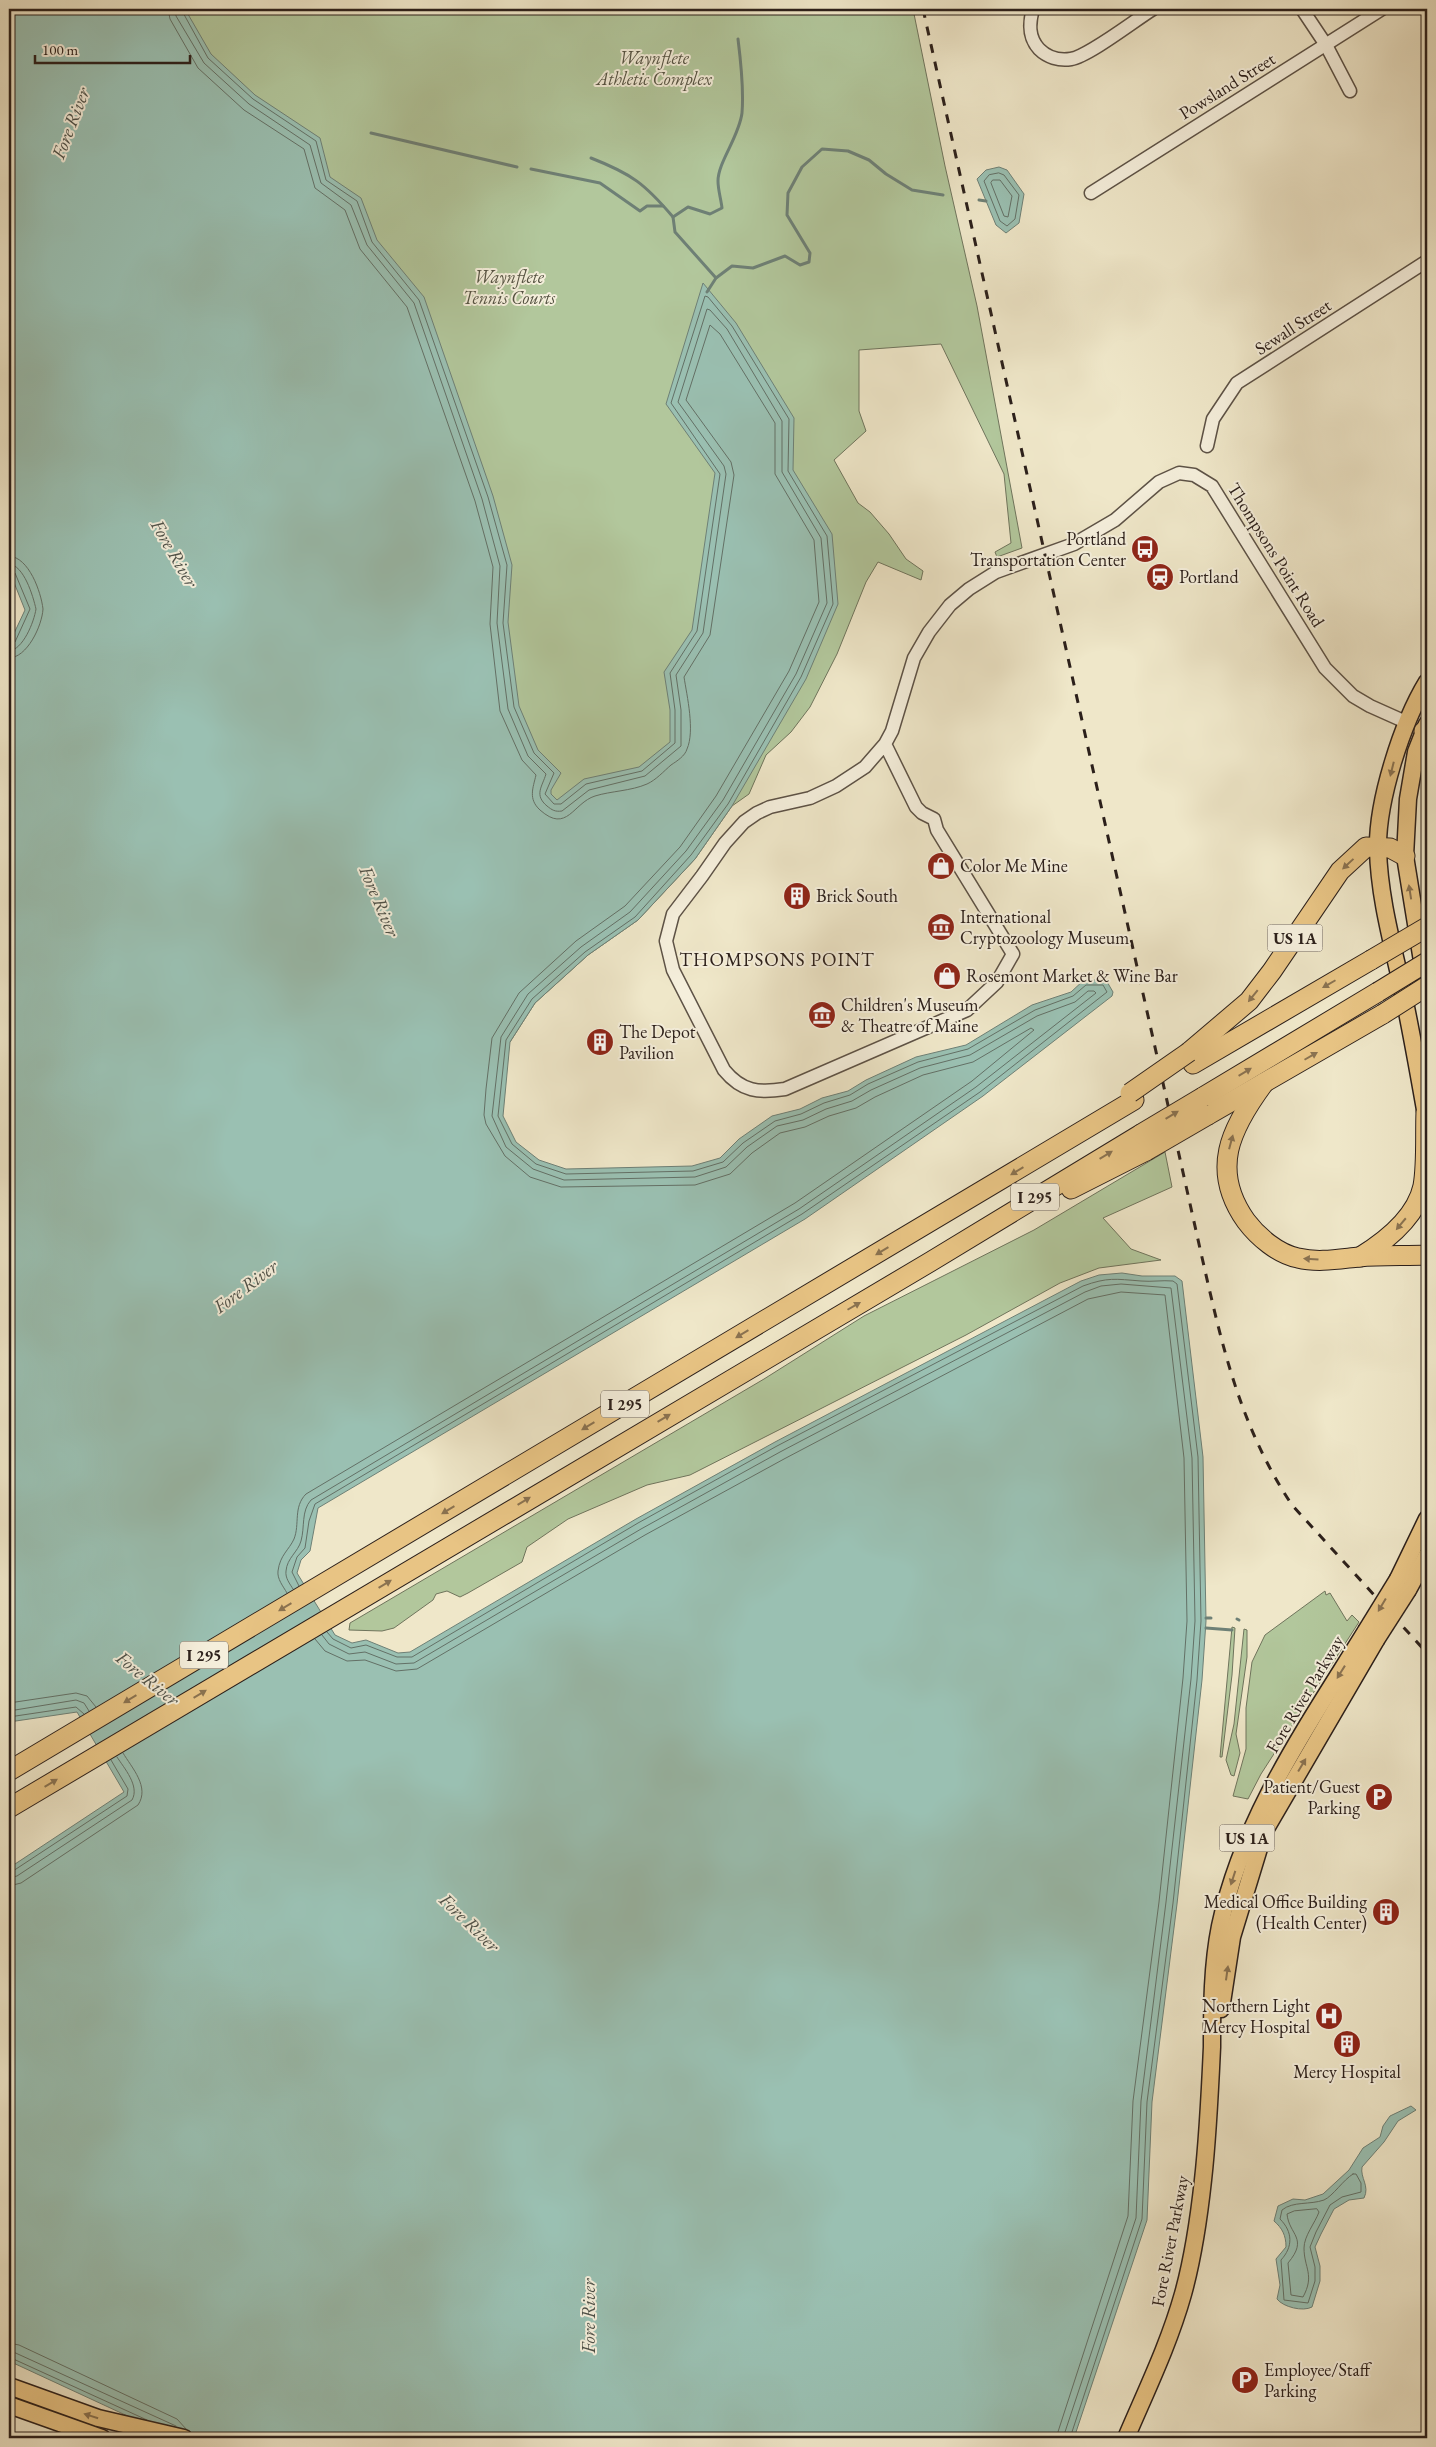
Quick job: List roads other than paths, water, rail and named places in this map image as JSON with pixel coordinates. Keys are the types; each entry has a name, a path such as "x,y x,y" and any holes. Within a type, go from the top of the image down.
{"highway":[{"name":"US 1A","path":"1058,1146 1191,1058 1249,1001 1272,971 1340,871 1366,847 1378,847"},
{"path":"1378,847 1390,848 1405,856"},
{"path":"1191,1058 1372,960 1427,926"},
{"name":"I 295","path":"9,1808 343,1608 930,1262 1143,1142 1203,1097 1427,962"},
{"path":"1143,1142 1208,1115 1383,1014 1427,986"},
{"path":"1264,1083 1242,1113 1232,1138 1226,1166 1228,1183 1240,1212 1252,1230 1283,1253 1298,1258 1326,1260 1427,1255"},
{"path":"1360,1257 1398,1229 1415,1203 1422,1186 1426,1117"},
{"name":"I 295","path":"9,1772 1058,1146"}],"main road":[{"path":"1427,682 1418,697 1421,728 1408,799 1405,856 1427,992"},
{"path":"1421,728 1398,746 1382,812 1378,847 1381,893 1412,1037 1426,1117"},
{"name":"Fore River Parkway","path":"1403,1585 1425,1525"},
{"name":"Fore River Parkway","path":"1126,2438 1165,2347 1183,2293 1203,2180 1211,2073 1213,1972 1220,1927 1245,1844 1263,1802 1403,1585 1427,1555"},
{"path":"9,2386 68,2408 138,2429 184,2438"},
{"path":"9,2405 102,2438"}],"street":[{"path":"1033,9 1030,29 1033,40 1040,50 1049,56 1060,59 1081,55 1153,9"},
{"path":"1302,9 1326,45 1350,91"},
{"name":"Powsland Street","path":"1091,193 1382,9"},
{"name":"Sewall Street","path":"1207,446 1213,419 1237,384 1427,261"},
{"name":"Thompsons Point Road","path":"885,744 916,807 922,813 934,819 937,830 1013,954 997,982 967,1010 786,1089 763,1092 750,1090 735,1082 724,1070 673,970 666,941 671,920 724,843 744,822 770,807 810,798 836,786 865,767 885,744 892,731 914,658 937,620 950,605 996,572 1059,551 1116,520 1159,482 1179,473 1194,475 1212,486 1325,668 1340,684 1370,706 1421,728"}],"water":[{"name":"Fore River","path":"9,9 185,9 211,54 255,95 320,138 330,177 361,198 377,240 424,297 493,496 512,565 508,622 519,706 538,750 561,773 551,790 551,794 557,800 584,779 639,767 670,742 670,710 664,672 692,630 715,473 666,404 703,283 736,323 794,418 793,470 832,534 838,604 806,679 732,806 695,859 638,920 588,955 535,1003 510,1042 503,1116 516,1142 539,1160 566,1169 692,1166 720,1158 739,1139 772,1116 800,1109 822,1098 848,1091 866,1080 916,1057 966,1045 1032,1005 1071,992 1084,980 1106,980 1113,992 1112,996 983,1096 805,1219 318,1508 310,1551 301,1560 297,1573 335,1635 352,1643 366,1640 398,1653 410,1652 636,1519 775,1442 1081,1281 1099,1275 1122,1273 1142,1276 1175,1276 1182,1281 1203,1457 1206,1621 1202,1680 1177,1904 1152,2102 1147,2220 1074,2438 175,2438 9,2361 9,1868 124,1792 77,1712 9,1722 9,644 25,610 9,570"},
{"path":"999,167 1007,170 1024,194 1019,223 1006,233 996,225 977,179 986,170"},
{"path":"1411,2106 1416,2110 1398,2121 1384,2142 1362,2167 1366,2190 1364,2198 1349,2200 1334,2209 1321,2234 1315,2247 1320,2266 1320,2281 1312,2307 1299,2309 1280,2302 1277,2299 1280,2285 1276,2259 1286,2247 1283,2232 1274,2221 1278,2206 1293,2199 1305,2200 1323,2194 1349,2170 1363,2148 1380,2137 1383,2126 1390,2116"}],"waterway":[{"path":"716,278 675,232 673,217 688,207 710,214 722,208 718,184 719,174 737,131 743,104 738,39"},
{"path":"371,133 517,167"},
{"path":"707,292 716,278 732,266 753,268 785,256 800,265 809,262 810,253 787,215 788,193 802,167 822,149 848,151 869,160 886,174 912,190 943,195"},
{"path":"591,158 617,169 637,181 673,217"},
{"path":"531,169 600,183 640,211 647,206 663,206"},
{"path":"979,200 986,201"},
{"path":"1206,1618 1211,1618"},
{"path":"1206,1628 1232,1630"}],"railway":[{"path":"923,9 1201,1253 1225,1352 1245,1414 1258,1445 1292,1505 1427,1653"},
{"path":"9,2432 28,2438"}],"place":[{"name":"Portland Transportation Center","path":"1145,549"},
{"name":"Portland","path":"1160,577"},
{"name":"Color Me Mine","path":"941,866"},
{"name":"Brick South","path":"797,896"},
{"name":"International Cryptozoology Museum","path":"941,927"},
{"name":"Rosemont Market & Wine Bar","path":"947,976"},
{"name":"Children's Museum & Theatre of Maine","path":"822,1015"},
{"name":"The Depot Pavilion","path":"600,1042"},
{"name":"Patient/Guest Parking","path":"1379,1797"},
{"name":"Medical Office Building (Health Center)","path":"1386,1912"},
{"name":"Northern Light Mercy Hospital","path":"1329,2016"},
{"name":"Mercy Hospital","path":"1347,2044"},
{"name":"Employee/Staff Parking","path":"1245,2380"}],"district":[{"name":"THOMPSONS POINT","path":"777,959"}],"park label":[{"name":"Waynflete Athletic Complex","path":"654,68"},
{"name":"Waynflete Tennis Courts","path":"509,287"}]}
